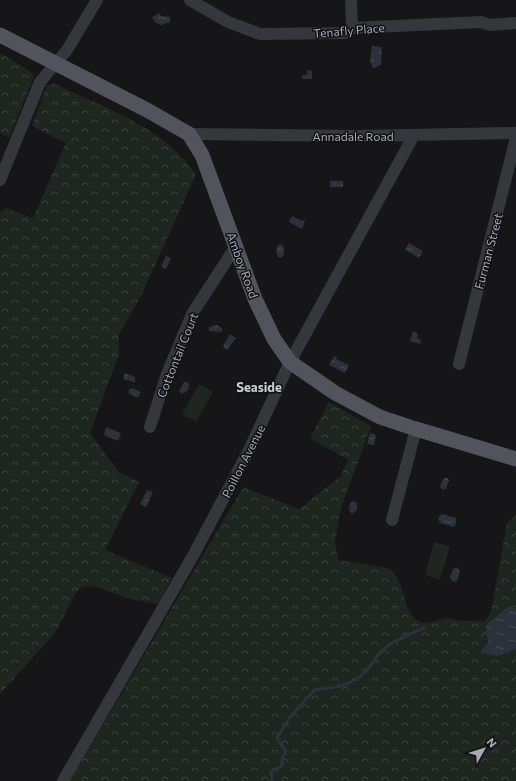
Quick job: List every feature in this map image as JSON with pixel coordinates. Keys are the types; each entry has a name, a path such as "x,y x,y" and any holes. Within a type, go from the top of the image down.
{"main road":[{"name":"Amboy Road","path":"0,35 54,64 147,110 189,134 202,155 262,313 274,339 290,362 334,393 380,417 516,459"}],"street":[{"path":"0,180 40,82 67,50 96,0"},
{"name":"Tenafly Place","path":"190,0 228,22 260,34 345,33 352,28 481,22 490,26 516,23"},
{"path":"351,0 352,28"},
{"name":"Annadale Road","path":"189,134 414,135 516,133"},
{"name":"Poillon Avenue","path":"63,781 194,554 248,452 290,362 414,135"},
{"name":"Furman Street","path":"459,364 516,138"},
{"name":"Cottontail Court","path":"150,427 167,374 192,314 236,246"},
{"path":"392,520 416,429"}],"green space":[{"path":"0,53 30,71 34,76 9,138 0,133"},
{"path":"55,84 113,110 150,131 167,143 183,158 196,175 141,296 119,334 119,354 90,433 119,472 139,482 105,550 172,578 158,604 134,600 93,586 82,587 77,591 55,633 0,694 0,213 6,208 33,218 66,143 32,126 47,85"},
{"path":"199,384 213,392 196,422 182,414"},
{"path":"329,402 371,426 341,508 335,542 338,560 387,568 394,573 399,580 407,606 416,619 424,623 447,618 463,621 485,621 491,612 507,523 516,515 516,609 509,606 499,656 516,649 516,781 70,781 243,487 299,509 341,476 348,460 310,438"},
{"path":"434,542 450,546 440,580 425,575"}],"water":[{"path":"159,13 161,16 170,17 170,22 161,25 155,22 152,17"},
{"path":"372,46 382,47 382,64 375,68 373,68 370,61"},
{"path":"307,70 312,71 312,79 302,79 302,75 307,75"},
{"path":"330,181 343,181 343,187 330,187"},
{"path":"292,216 302,221 305,220 302,229 289,222"},
{"path":"409,243 423,251 419,258 405,250"},
{"path":"281,244 284,247 284,255 281,258 278,257 276,251 278,245"},
{"path":"166,256 171,258 166,269 161,267"},
{"path":"217,325 222,328 222,332 209,331 209,327"},
{"path":"413,331 418,334 417,339 421,340 420,344 410,341"},
{"path":"230,334 236,338 227,350 223,346"},
{"path":"334,356 337,357 336,359 349,365 345,373 329,365"},
{"path":"125,373 135,377 135,382 123,379"},
{"path":"184,382 188,382 189,385 188,390 182,394 179,391"},
{"path":"132,388 141,392 138,397 129,394 129,390"},
{"path":"106,427 121,433 118,441 104,435"},
{"path":"370,433 376,435 374,445 367,444"},
{"path":"444,478 448,478 449,480 446,489 442,490 440,486"},
{"path":"147,490 153,492 146,507 140,504"},
{"path":"353,501 357,503 357,510 352,514 349,510 350,503"},
{"path":"442,514 456,518 454,527 440,523 438,518"},
{"path":"457,567 460,572 457,581 453,582 450,577 453,569"},
{"path":"509,606 516,609 516,649 499,656 480,652 488,643 486,625"}],"waterway":[{"path":"272,781 271,772 282,766 282,758 286,752 277,738 290,717 314,690 341,686 360,677 387,646 424,628"}],"district":[{"name":"Seaside","path":"259,387"}]}
